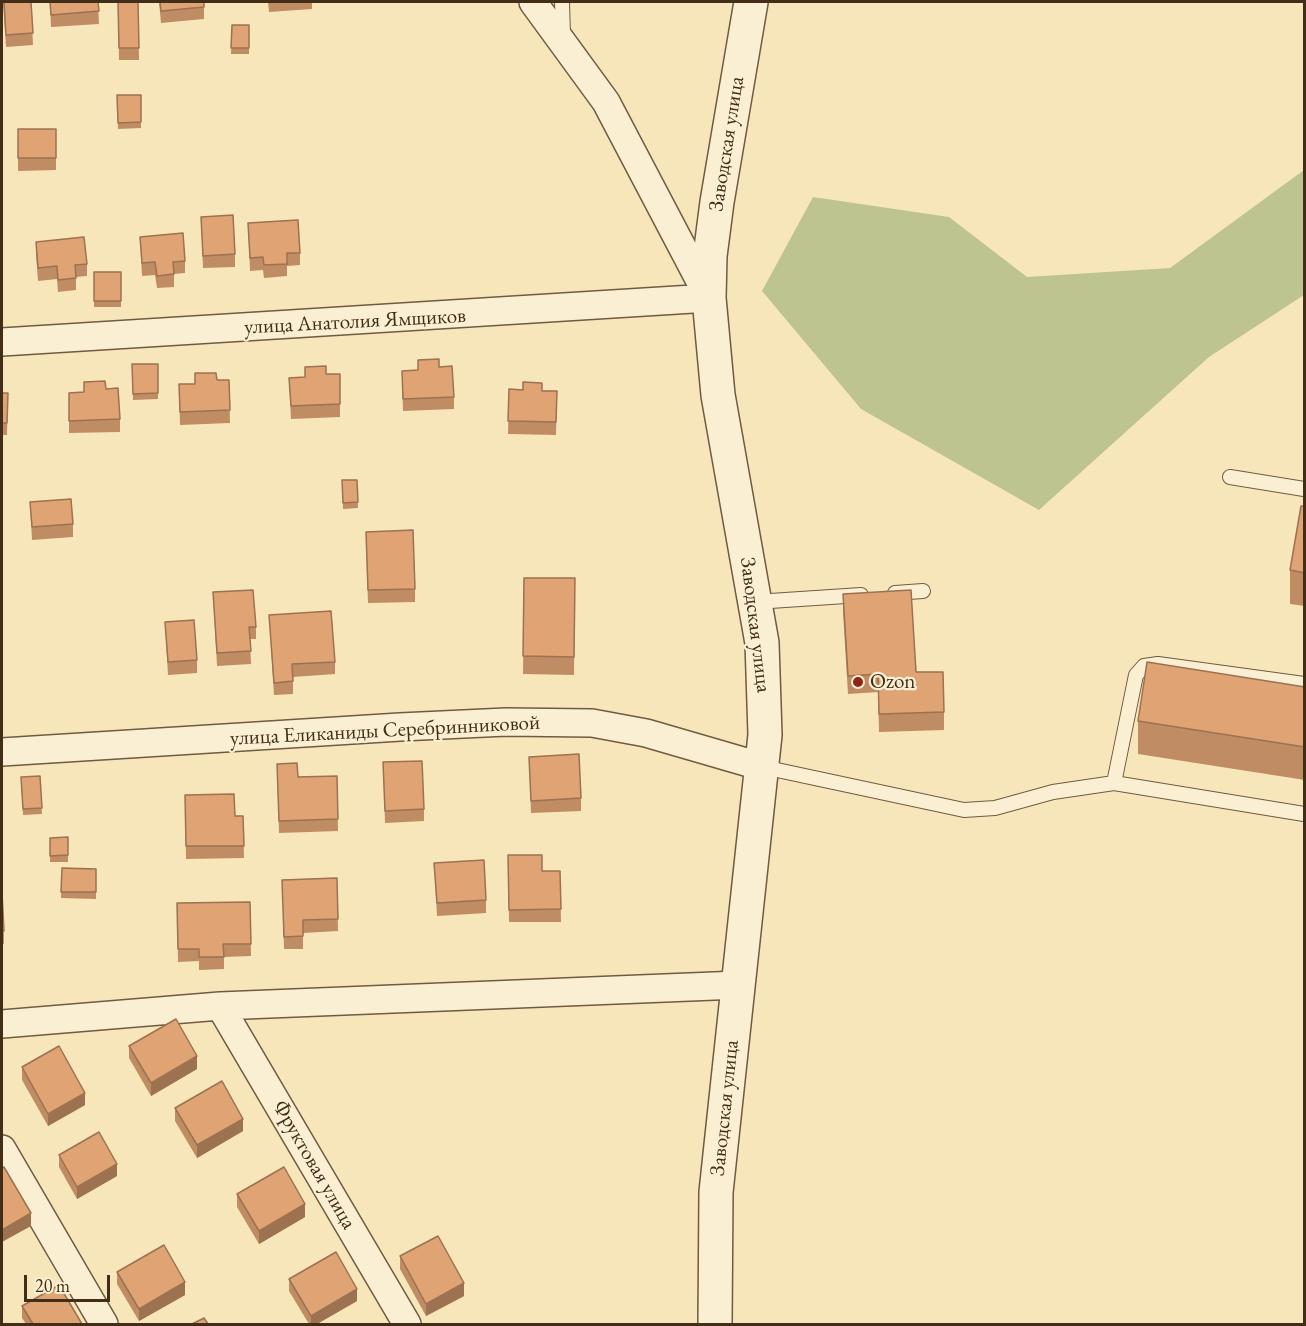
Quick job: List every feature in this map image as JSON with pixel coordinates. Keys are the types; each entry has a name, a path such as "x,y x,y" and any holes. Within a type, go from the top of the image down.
{"street":[{"path":"533,2 563,40 606,102 709,298"},
{"name":"Заводская улица","path":"715,1324 716,1192 763,767 764,673 755,602 718,395 709,298 716,210 751,2"},
{"name":"улица Анатолия Ямщиков","path":"2,342 709,298"},
{"name":"улица Еликаниды Серебринниковой","path":"2,752 506,722 592,723 646,733 763,767"},
{"path":"2,1024 220,1006 739,985"},
{"name":"Фруктовая улица","path":"220,1006 407,1324"},
{"path":"2,1149 104,1324"}],"lane":[{"path":"562,2 563,40"},
{"path":"1230,477 1305,489"},
{"path":"755,602 923,591"},
{"path":"1114,783 1136,675 1144,666 1158,664 1305,684"},
{"path":"763,767 964,810 995,808 1053,792 1114,783 1305,814"}],"green space":[{"path":"1304,170 1304,295 1209,357 1039,510 861,409 762,291 813,197 949,217 1027,277 1170,268"}],"building":[{"path":"4,2 31,2 33,33 6,35"},
{"path":"50,2 98,2 99,11 51,15"},
{"path":"118,2 138,2 139,48 119,48"},
{"path":"160,2 204,2 204,7 161,11"},
{"path":"232,25 249,25 249,48 231,48"},
{"path":"117,95 141,95 141,122 118,123"},
{"path":"18,129 56,129 56,158 18,158"},
{"path":"233,215 235,254 203,256 201,217"},
{"path":"298,220 300,253 287,253 287,264 264,265 263,257 250,258 248,223"},
{"path":"183,233 185,261 173,262 174,274 157,276 155,262 142,263 140,237"},
{"path":"84,237 87,264 75,265 76,278 58,280 57,266 38,268 36,242"},
{"path":"94,272 121,272 121,301 94,301"},
{"path":"439,359 439,367 452,366 454,397 403,399 402,371 418,370 418,360"},
{"path":"132,364 158,364 158,393 133,394"},
{"path":"326,366 326,374 340,374 340,404 291,406 289,378 305,377 305,367"},
{"path":"195,373 216,373 217,380 229,380 230,410 180,412 179,384 195,384"},
{"path":"105,381 106,389 118,388 120,419 69,421 69,393 84,392 84,382"},
{"path":"523,382 542,383 542,391 557,391 556,422 508,421 509,389 523,390"},
{"path":"2,393 8,393 7,423 2,423"},
{"path":"342,480 357,480 358,502 343,503"},
{"path":"71,499 73,524 32,527 30,502"},
{"path":"1301,506 1305,506 1305,573 1290,570"},
{"path":"413,530 415,589 368,590 366,532"},
{"path":"524,578 575,578 574,657 523,656"},
{"path":"253,590 256,627 249,627 251,651 217,653 213,592"},
{"path":"911,590 916,672 943,672 944,712 879,714 878,674 848,676 843,594"},
{"path":"331,611 335,662 292,664 293,681 274,683 269,615"},
{"path":"194,620 197,660 168,662 165,622"},
{"path":"1147,662 1305,687 1305,747 1138,721"},
{"path":"579,754 581,798 531,801 529,757"},
{"path":"422,761 424,809 385,811 383,762"},
{"path":"297,763 298,777 337,776 338,819 279,821 277,764"},
{"path":"40,776 42,808 23,809 21,777"},
{"path":"234,794 235,816 243,816 244,846 186,846 185,795"},
{"path":"68,837 68,855 50,856 50,838"},
{"path":"508,855 542,855 542,871 560,871 561,909 509,910"},
{"path":"484,860 486,900 437,903 434,863"},
{"path":"62,868 96,869 96,892 61,892"},
{"path":"337,878 338,919 303,920 303,936 284,937 282,880"},
{"path":"2,892 4,931 2,931"},
{"path":"250,902 251,944 223,944 224,957 199,957 199,949 178,949 177,903"},
{"path":"176,1019 197,1056 151,1083 129,1046"},
{"path":"59,1046 85,1093 48,1114 22,1067"},
{"path":"222,1081 243,1119 197,1145 175,1108"},
{"path":"99,1132 117,1164 77,1187 59,1155"},
{"path":"4,1167 31,1213 2,1230 2,1168"},
{"path":"284,1167 305,1204 259,1231 237,1194"},
{"path":"438,1236 464,1283 426,1304 400,1256"},
{"path":"164,1245 185,1282 139,1309 117,1272"},
{"path":"336,1252 357,1289 311,1316 289,1279"},
{"path":"59,1285 82,1324 33,1324 22,1306"},
{"path":"204,1318 208,1324 192,1324"}],"place":[{"name":"Ozon","path":"858,682"}]}
